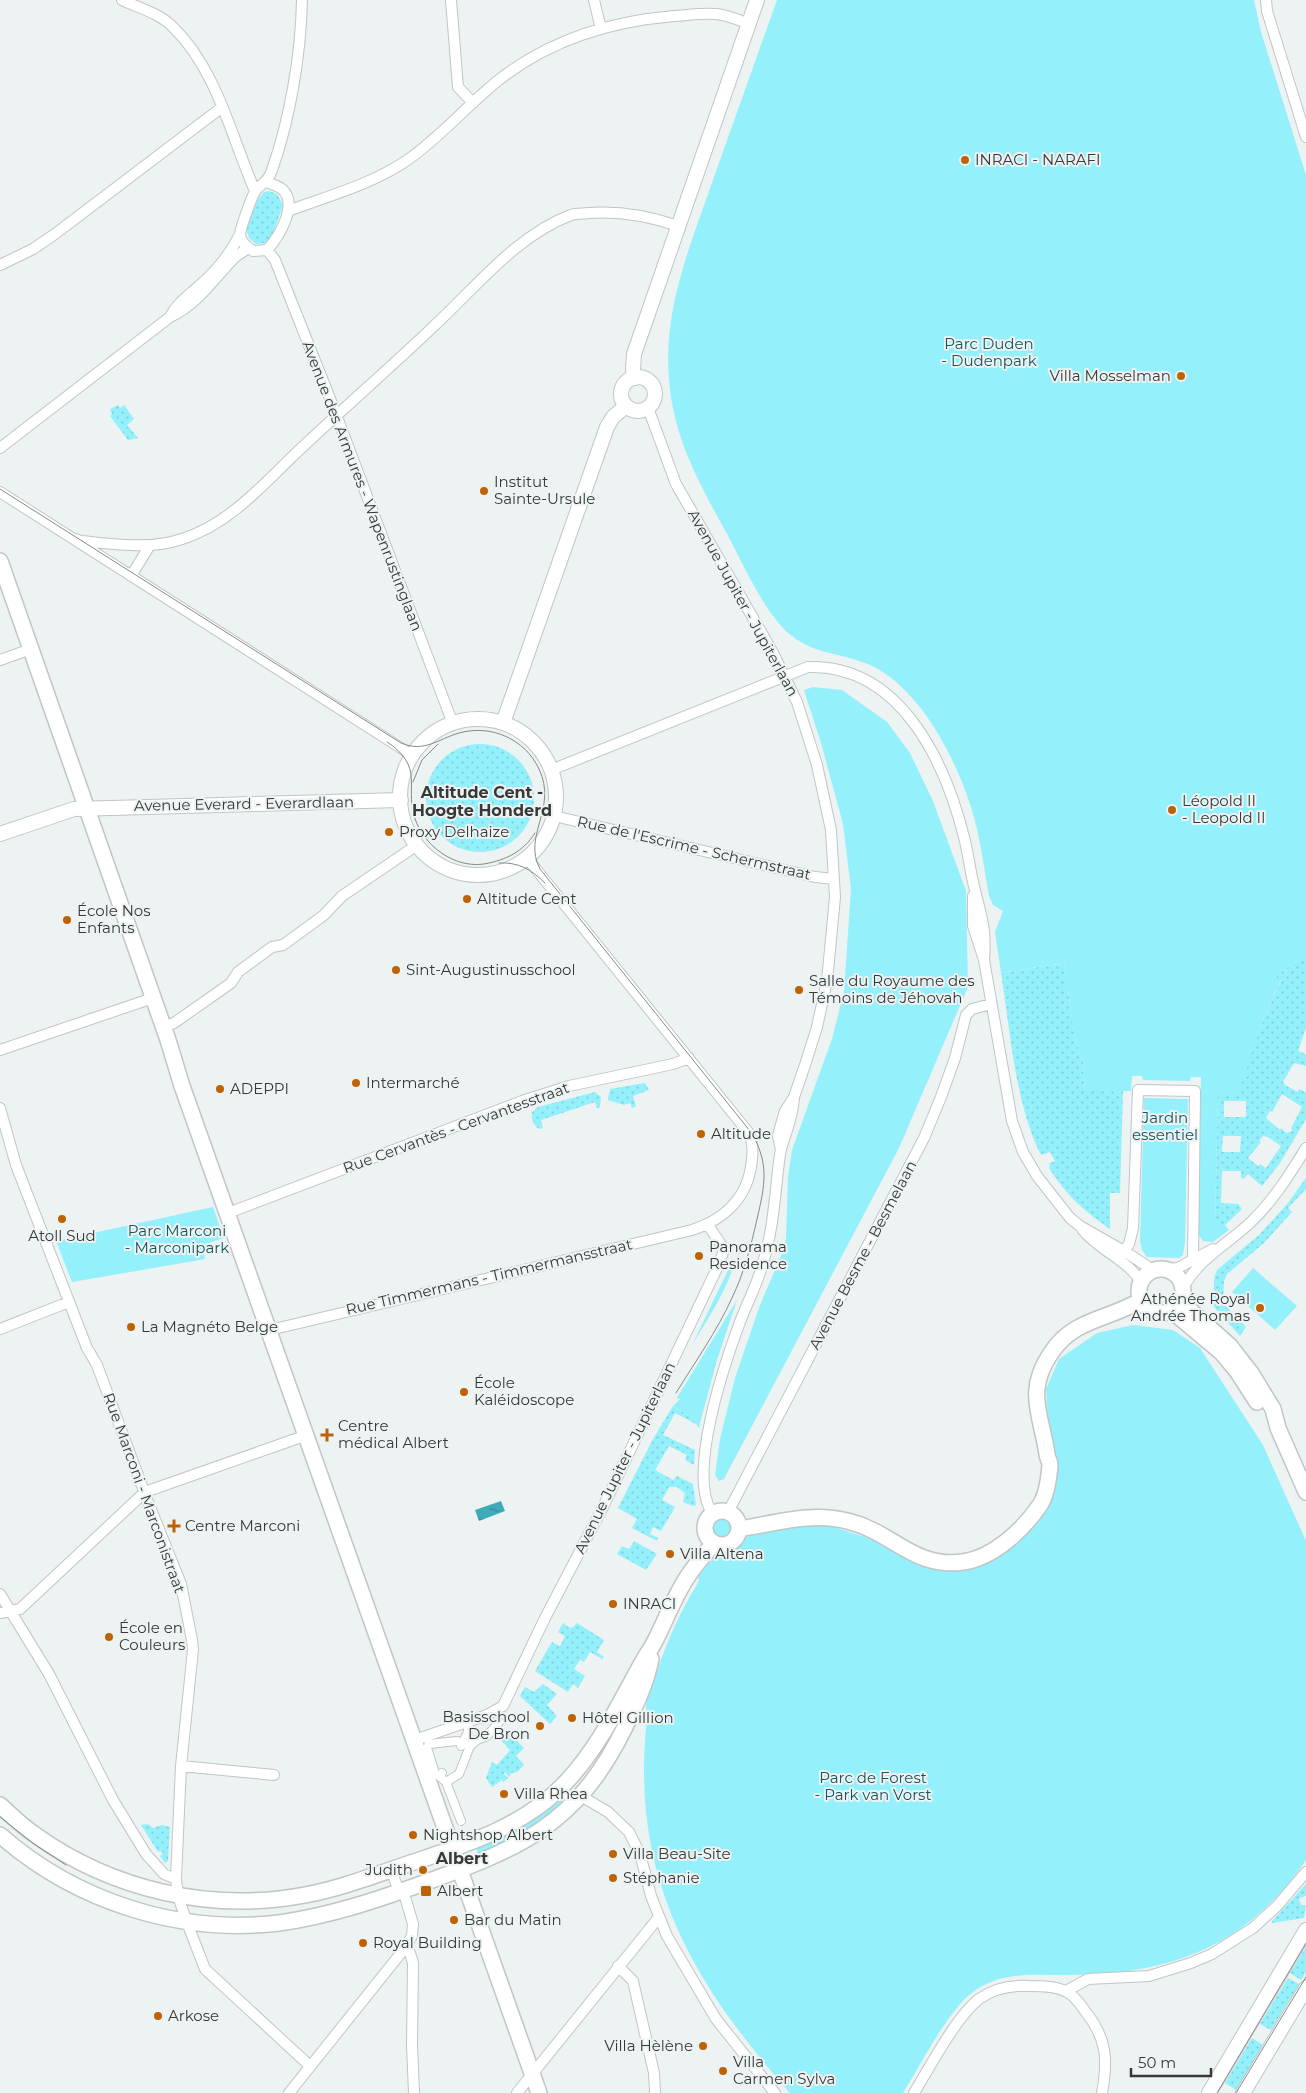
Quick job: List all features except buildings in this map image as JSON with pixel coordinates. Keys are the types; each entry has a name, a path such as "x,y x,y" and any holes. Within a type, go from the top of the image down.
{"main road":[{"path":"0,561 164,1027 182,1086 307,1435 424,1742 452,1849 539,2093"},
{"path":"1169,1269 1176,1273 1184,1286 1184,1294 1176,1307 1165,1313 1150,1311 1141,1300 1139,1288 1141,1282 1145,1275 1153,1270 1169,1269"},
{"path":"0,1805 33,1833 93,1869 127,1882 178,1896 226,1902 271,1900 334,1888 480,1839 518,1820 563,1786 596,1746 654,1642 685,1580 714,1543 725,1545 730,1543 738,1535 739,1529 791,1519 820,1517 835,1518 866,1527 915,1554 922,1560 950,1563 973,1560 982,1557 1008,1541 1033,1512 1044,1462 1047,1457 1038,1420 1036,1390 1043,1366 1064,1337 1076,1328 1141,1300"},
{"path":"1176,1307 1227,1359 1265,1414 1278,1428 1306,1492"},
{"name":"Avenue Besme - Besmelaan","path":"714,1543 705,1531 706,1520 720,1512 736,1518 739,1529"},
{"path":"0,1835 23,1855 80,1890 136,1910 186,1920 240,1925 278,1923 344,1909 460,1870 519,1844 558,1819 581,1796 604,1766 637,1703 650,1664 654,1642"}],"street":[{"path":"122,0 143,3 172,26 194,53 207,74 255,191"},
{"path":"170,317 176,306 200,285 229,253 240,234 255,191 267,182 287,114 300,34 302,0"},
{"path":"451,0 458,87 472,103"},
{"path":"594,0 600,29"},
{"path":"635,378 633,370 634,354 757,0"},
{"path":"1266,0 1267,10 1306,137"},
{"path":"288,211 363,184 404,162 443,133 472,103 515,68 548,48 570,38 641,20 696,14 727,16 749,24"},
{"path":"0,265 33,249 55,234 221,108"},
{"path":"240,234 243,242 253,251 267,250 274,242 288,211 288,200 282,189 267,182"},
{"path":"72,538 81,541 150,545 181,540 213,527 248,500 483,278 537,231 572,214 613,212 660,220 678,226"},
{"path":"0,448 170,317 181,312 206,291 234,258 248,248"},
{"name":"Avenue des Armures - Wapenrustinglaan","path":"267,250 275,260 336,415 452,724"},
{"path":"635,378 643,378 650,382 654,388 655,395 653,402 648,408 639,411 626,406 622,397 623,387 626,382 635,378"},
{"path":"503,723 607,427 613,417 626,406"},
{"name":"Avenue Jupiter - Jupiterlaan","path":"648,408 676,484 785,677 805,724 817,765 831,830 834,879 832,936 827,981 816,1027 794,1097 793,1113 781,1150 778,1171"},
{"path":"0,492 412,755"},
{"path":"131,576 150,545"},
{"path":"0,660 30,649"},
{"path":"551,770 808,667 829,667 844,670 873,683 897,701 921,735 946,783 965,841 973,882 982,912 986,938 984,960 991,1004 1012,1121 1018,1138 1037,1176 1070,1218 1080,1226 1090,1239 1153,1270"},
{"path":"481,720 503,723 532,741 551,770 555,782 554,816 539,847 518,864 496,873 469,876 448,870 417,845 405,825 400,800 404,771 412,755 426,738 452,724 481,720"},
{"name":"Avenue Everard - Everardlaan","path":"0,834 74,809 400,800"},
{"name":"Rue de l'Escrime - Schermstraat","path":"554,816 815,877 834,879"},
{"path":"164,1027 174,1023 231,983 238,972 272,947 283,945 324,916 342,896 417,845"},
{"path":"527,858 752,1138 749,1181 740,1198 728,1211 708,1225"},
{"path":"0,1050 153,998"},
{"name":"Avenue Besme - Besmelaan","path":"778,1171 762,1266 739,1322 709,1430 702,1474 706,1498 720,1512 924,1138 952,1066 966,1015 972,1010 991,1004"},
{"name":"Rue Cervantès - Cervantesstraat","path":"228,1213 522,1101 569,1086 673,1064 689,1058"},
{"path":"1121,1255 1131,1239 1133,1228 1138,1090 1195,1091 1192,1260"},
{"name":"Rue Marconi - Marconistraat","path":"0,1108 16,1165 69,1302 97,1365 144,1492 181,1584 193,1650 181,1766 176,1878 178,1896 206,1969 310,2066"},
{"path":"1184,1286 1191,1274 1251,1222 1272,1197 1306,1148"},
{"name":"Avenue Jupiter - Jupiterlaan","path":"424,1742 504,1706 547,1614 613,1487 720,1262 724,1249 708,1225"},
{"name":"Rue Timmermans - Timmermansstraat","path":"270,1330 708,1225"},
{"path":"1169,1269 1178,1268 1227,1242"},
{"path":"1121,1255 1141,1282"},
{"path":"0,1329 69,1302"},
{"path":"0,1613 13,1612 20,1609 144,1492 307,1435"},
{"path":"0,1594 13,1612 49,1674 113,1800 146,1854 164,1874 176,1878"},
{"path":"465,1746 487,1736 499,1722"},
{"path":"443,1777 459,1774 468,1727"},
{"path":"463,1819 457,1812 443,1777 435,1772 424,1742 457,1741 465,1746"},
{"path":"181,1766 274,1775"},
{"path":"563,1786 564,1793 571,1798 581,1796 608,1812 629,1832 640,1854 659,1917 667,1936 707,2006 743,2055 775,2093"},
{"path":"288,2093 405,1948 412,1936 413,1924 403,1890 397,1886 391,1870"},
{"path":"1066,1991 1088,1980 1149,1976 1191,1963 1212,1954 1253,1928 1277,1906 1306,1872"},
{"path":"516,2093 659,1917"},
{"path":"1209,2093 1306,1930"},
{"path":"405,1948 410,1954 413,1963 412,2045 414,2093"},
{"path":"618,1966 633,1981 654,2073 655,2093"},
{"path":"914,2093 968,2008 993,1990 1009,1986 1040,1986 1066,1991 1077,2000 1092,2018 1101,2036 1106,2056 1102,2093"},
{"path":"1243,2093 1306,1988"}],"green space":[{"name":"Parc Duden - Dudenpark","path":"777,0 1254,0 1261,32 1306,175 1306,956 1275,977 1281,979 1262,1022 1238,1095 1218,1095 1215,1223 1219,1228 1225,1225 1229,1230 1213,1242 1203,1241 1197,1232 1201,1077 1191,1077 1190,1081 1143,1080 1142,1076 1132,1076 1131,1091 1085,1091 1083,1061 1075,1040 1064,963 1001,973 995,932 1003,911 993,905 989,896 979,837 963,785 941,739 928,718 913,698 878,669 856,660 811,647 800,642 781,626 772,615 747,573 698,479 682,441 676,421 669,379 668,352 670,326 675,301 696,227"},
{"path":"269,191 277,194 283,205 271,240 267,243 256,244 249,238 246,229 258,199 264,192"},
{"path":"118,405 120,408 124,405 134,419 127,425 138,438 128,440 110,416 112,414 110,409"},
{"path":"813,687 842,690 887,722 910,753 933,801 966,891 968,987 899,1148 724,1479 719,1481 715,1475 720,1439 735,1378 760,1305 781,1256 786,1239 788,1177 792,1150 832,1039 844,992 851,889 843,824 821,743 804,690"},
{"path":"480,744 501,748 518,760 530,777 534,798 530,819 518,836 501,848 480,852 459,848 442,836 430,819 426,798 430,777 442,760 459,748"},
{"path":"1306,956 1306,1028 1298,1051 1306,1054 1306,1066 1294,1063 1283,1082 1298,1092 1299,1089 1306,1092 1306,1119 1280,1163 1262,1186 1248,1174 1244,1179 1241,1178 1241,1171 1222,1171 1221,1203 1238,1204 1242,1209 1225,1225 1219,1228 1215,1223 1218,1094 1239,1090 1262,1022 1281,980 1275,977","holes":["1282,1094 1302,1107 1291,1128 1292,1131 1286,1133 1266,1118 1270,1111 1272,1112","1224,1101 1246,1101 1246,1117 1224,1117","1223,1136 1241,1136 1240,1152 1222,1152","1263,1136 1268,1137 1281,1146 1266,1168 1260,1164 1258,1166 1248,1158 1261,1142 1259,1141"]},
{"path":"1064,963 1075,1040 1083,1061 1085,1090 1123,1091 1120,1193 1110,1193 1110,1229 1069,1195 1049,1168 1050,1163 1055,1161 1050,1152 1041,1155 1032,1135 1019,1090 1001,973"},
{"path":"645,1083 649,1090 633,1096 636,1106 632,1108 630,1103 624,1105 608,1100 610,1089"},
{"path":"595,1092 601,1097 600,1107 597,1108 595,1102 541,1120 543,1128 539,1129 534,1124 532,1112 538,1107"},
{"name":"Jardin essentiel","path":"1144,1098 1188,1099 1185,1242 1183,1255 1179,1258 1147,1257 1142,1250 1140,1241"},
{"path":"1306,1178 1306,1189 1288,1208 1292,1212 1264,1243 1227,1274 1224,1281 1223,1303 1246,1327 1240,1336 1214,1307 1214,1278 1217,1270 1260,1234 1288,1203"},
{"name":"Parc Marconi - Marconipark","path":"213,1207 224,1238 202,1245 205,1259 72,1282 56,1241"},
{"path":"733,1260 735,1261 722,1294 692,1345"},
{"path":"1253,1268 1297,1306 1275,1330 1232,1292"},
{"path":"737,1300 717,1360 700,1423 673,1406 680,1399 677,1398 678,1396"},
{"name":"Parc de Forest - Park van Vorst","path":"1133,1325 1173,1330 1200,1348 1263,1445 1306,1541 1306,1860 1283,1889 1259,1914 1233,1933 1205,1949 1175,1961 1143,1969 1109,1973 1011,1976 988,1983 977,1989 967,1997 946,2022 903,2093 790,2093 755,2052 725,2011 698,1969 676,1926 660,1882 649,1834 644,1783 646,1706 649,1690 675,1626 699,1581 698,1577 715,1556 734,1548 747,1537 788,1527 806,1524 837,1525 840,1529 871,1539 916,1563 938,1568 979,1564 1004,1554 1038,1523 1051,1498 1058,1468 1048,1424 1046,1389 1059,1359 1097,1333"},
{"path":"673,1406 700,1423 699,1428 696,1424 675,1413 663,1435 695,1450 694,1465 685,1460 687,1455 669,1446 655,1470 673,1480 677,1476 693,1484 696,1505 693,1506 683,1502 685,1493 677,1487 669,1487 662,1500 675,1507 661,1531 653,1527 650,1534 658,1538 657,1541 632,1528 637,1519 618,1508 653,1439"},
{"path":"721,1518 728,1521 731,1528 728,1535 721,1538 714,1535 711,1528 714,1521"},
{"path":"634,1541 657,1554 646,1570 617,1554 622,1546 629,1549"},
{"path":"563,1623 570,1628 577,1623 604,1640 597,1652 604,1657 602,1659 590,1652 584,1662 580,1660 574,1669 585,1676 578,1688 573,1684 568,1692 535,1671 552,1642 560,1646 565,1636 558,1632"},
{"path":"543,1684 557,1694 547,1705 557,1716 550,1724 520,1696 525,1687 534,1692"},
{"path":"506,1730 524,1748 516,1756 524,1765 517,1772 511,1773 509,1777 505,1772 504,1774 508,1778 492,1787 486,1778 492,1762 497,1765 510,1750 501,1740"},
{"path":"560,1798 566,1801 558,1814 479,1857 476,1848 521,1826"},
{"path":"148,1824 153,1828 162,1825 170,1827 168,1861 165,1863 160,1856 163,1854 161,1851 158,1852 141,1825"},
{"path":"1306,1884 1306,1896 1299,1898 1301,1905 1306,1905 1304,1918 1272,1923 1272,1921"},
{"path":"1306,1947 1306,1972 1301,1980 1290,1973"},
{"path":"1288,1978 1299,1984 1271,2030 1260,2024"},
{"path":"1252,2038 1263,2045 1236,2090 1225,2083"}],"water":[{"path":"501,1501 505,1511 479,1521 475,1510"}],"tram line":[{"path":"0,489 401,743 409,746 424,746 459,733 483,731 506,736 525,749 533,758 544,783 545,797 535,845 540,869 750,1131 761,1153 764,1184 750,1249 740,1279 720,1322 676,1393"},
{"path":"387,742 399,751 410,769 412,805 420,829 427,840 447,856 459,862 471,864 492,862 507,857 519,850 535,833"},
{"path":"413,782 422,760 438,744"},
{"path":"499,863 524,867 545,883"},
{"path":"0,1817 34,1844 66,1865"},
{"path":"1217,2093 1306,1943"},
{"path":"1236,2093 1306,1977"}],"place":[{"name":"INRACI - NARAFI","path":"965,160"},
{"name":"Villa Mosselman","path":"1181,376"},
{"name":"Institut Sainte-Ursule","path":"484,491"},
{"name":"Léopold II - Leopold II","path":"1172,810"},
{"name":"Proxy Delhaize","path":"389,832"},
{"name":"Altitude Cent","path":"467,899"},
{"name":"École Nos Enfants","path":"67,920"},
{"name":"Sint-Augustinusschool","path":"396,970"},
{"name":"Salle du Royaume des Témoins de Jéhovah","path":"799,990"},
{"name":"Intermarché","path":"356,1083"},
{"name":"ADEPPI","path":"220,1089"},
{"name":"Altitude","path":"701,1134"},
{"name":"Atoll Sud","path":"62,1219"},
{"name":"Panorama Residence","path":"699,1256"},
{"name":"Athénée Royal Andrée Thomas","path":"1260,1308"},
{"name":"La Magnéto Belge","path":"131,1327"},
{"name":"École Kaléidoscope","path":"464,1392"},
{"name":"Centre médical Albert","path":"327,1435"},
{"name":"Centre Marconi","path":"174,1526"},
{"name":"Villa Altena","path":"670,1554"},
{"name":"INRACI","path":"613,1604"},
{"name":"École en Couleurs","path":"109,1637"},
{"name":"Hôtel Gillion","path":"572,1718"},
{"name":"Basisschool De Bron","path":"540,1726"},
{"name":"Villa Rhea","path":"504,1794"},
{"name":"Nightshop Albert","path":"413,1835"},
{"name":"Villa Beau-Site","path":"613,1854"},
{"name":"Judith","path":"423,1870"},
{"name":"Stéphanie","path":"613,1878"},
{"name":"Albert","path":"426,1891"},
{"name":"Bar du Matin","path":"454,1920"},
{"name":"Royal Building","path":"363,1943"},
{"name":"Arkose","path":"158,2016"},
{"name":"Villa Hèlène","path":"703,2046"},
{"name":"Villa Carmen Sylva","path":"723,2071"}],"district":[{"name":"Altitude Cent - Hoogte Honderd","path":"482,801"},
{"name":"Albert","path":"462,1858"}]}
